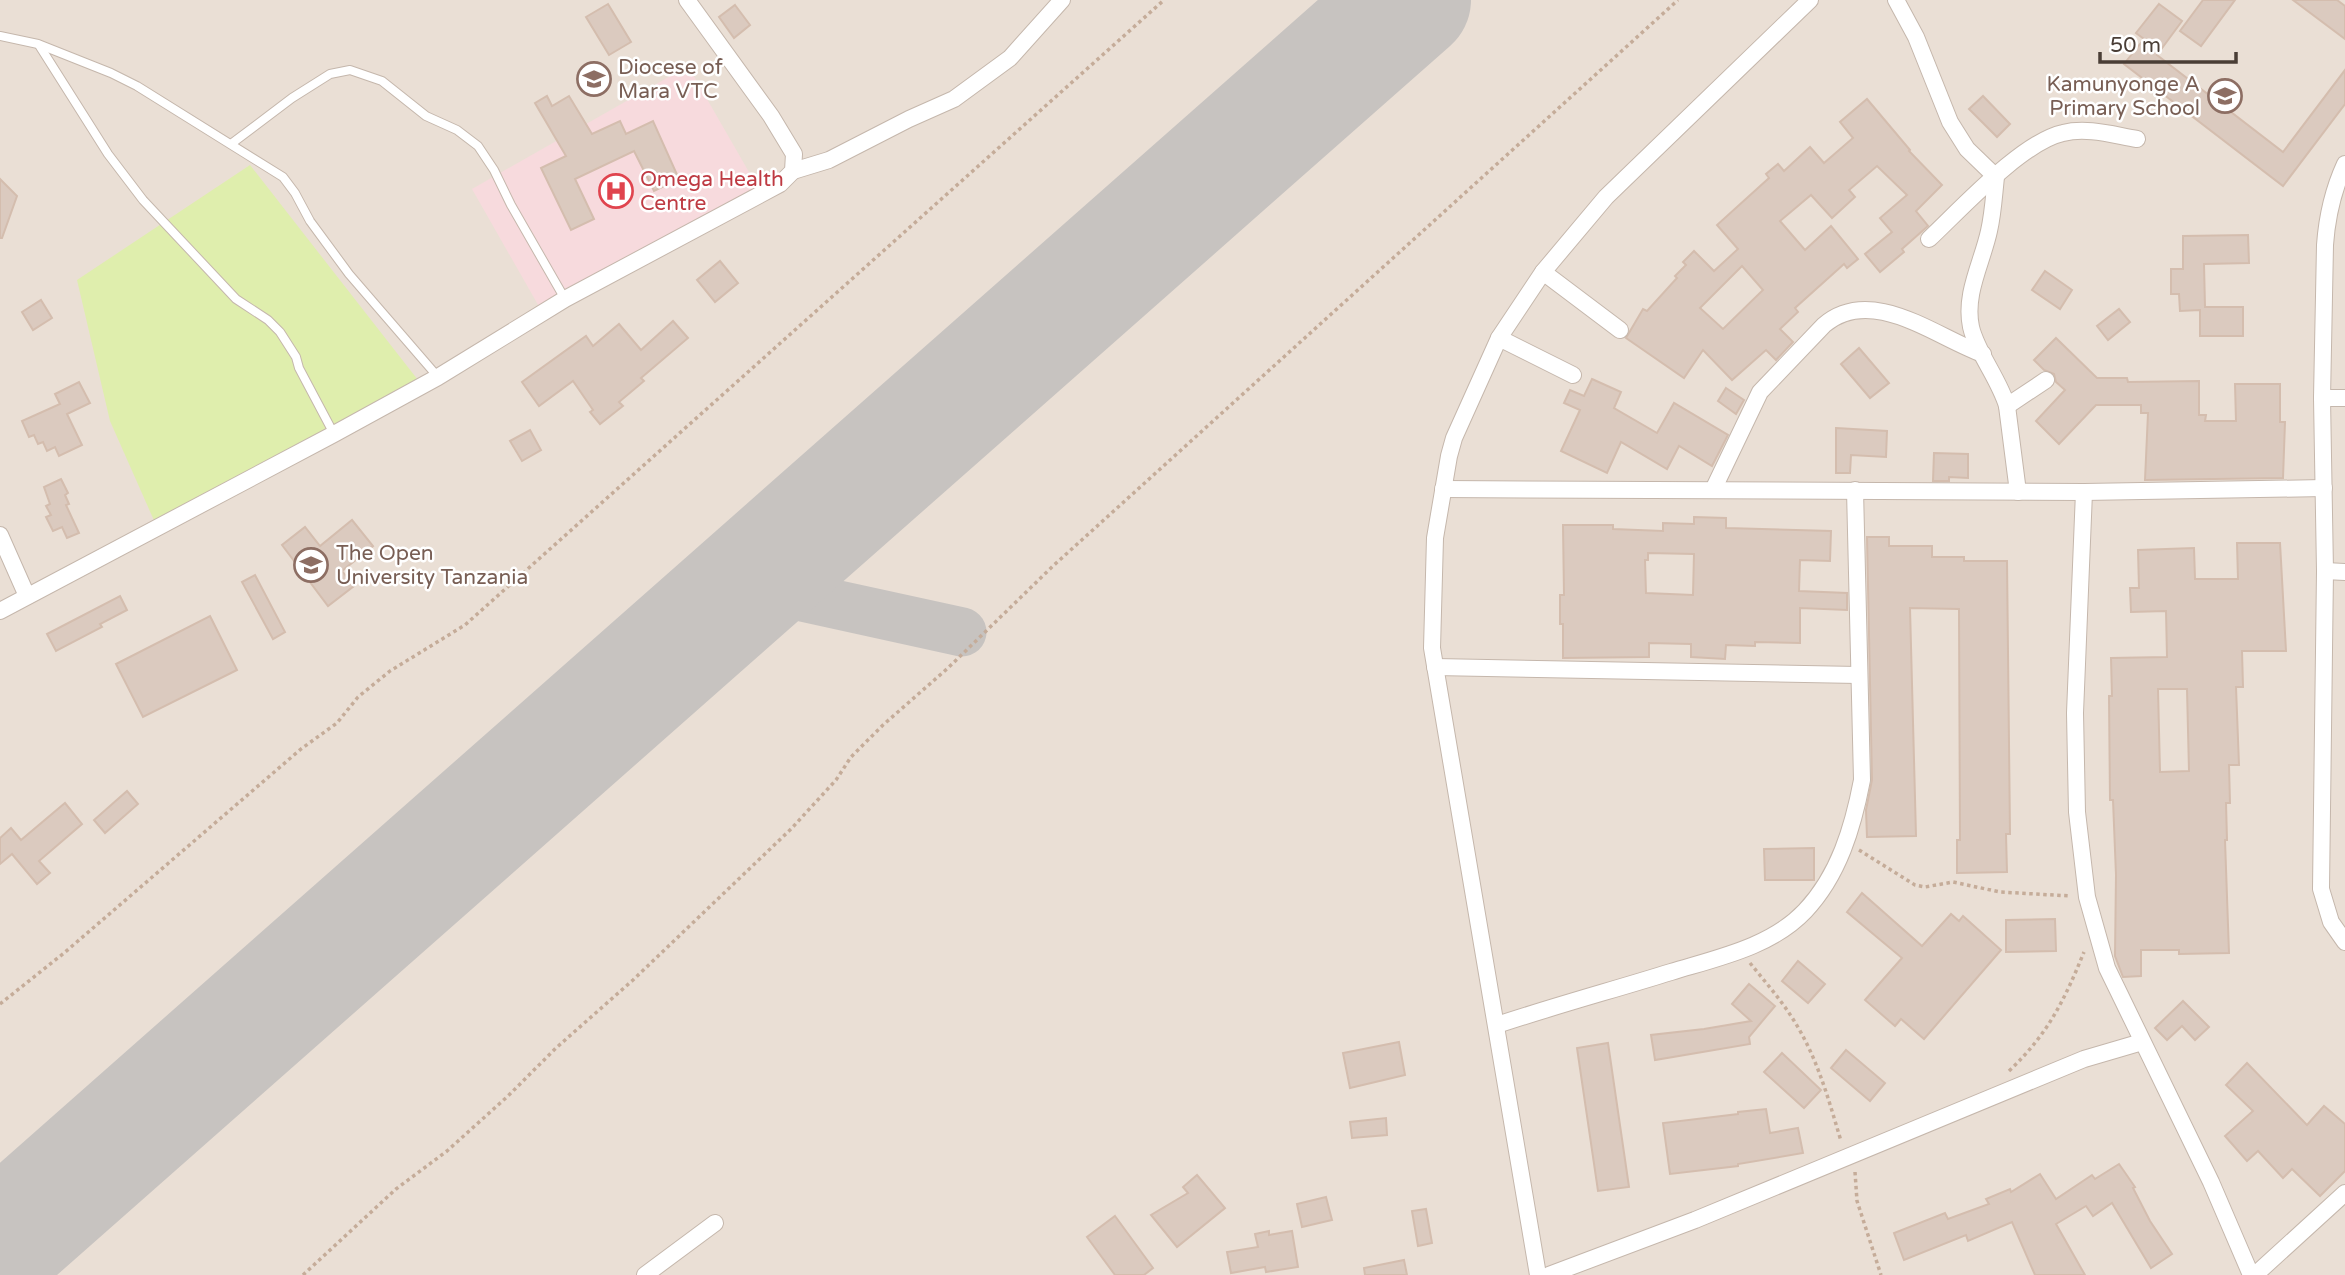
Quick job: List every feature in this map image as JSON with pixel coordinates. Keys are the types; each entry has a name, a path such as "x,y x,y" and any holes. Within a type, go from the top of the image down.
{"street":[{"path":"687,0 771,116 794,154 793,171"},
{"path":"0,611 438,377 565,299 780,184 793,171 829,160 909,119 954,100 1010,58 1062,0"},
{"path":"1538,1275 1432,648 1435,538 1443,489 1454,438 1499,338 1543,272 1606,197 1810,0"},
{"path":"1896,0 1916,37 1950,122 1967,149 1996,177"},
{"path":"1929,239 1996,177 2042,142 2062,133 2089,131 2137,139"},
{"path":"2345,164 2327,220 2322,398 2325,571 2321,889 2331,922 2345,942"},
{"path":"1996,177 1988,233 1975,276 1970,315 1973,334 2007,406 2018,492"},
{"path":"1543,272 1620,330"},
{"path":"1713,490 1760,392 1824,324 1835,316 1858,310 1894,314 1983,354"},
{"path":"1499,338 1573,375"},
{"path":"2007,406 2046,380"},
{"path":"2322,398 2345,398"},
{"path":"1443,489 2084,492 2324,488"},
{"path":"1497,1025 1740,951 1778,932 1805,911 1831,876 1853,825 1862,780 1855,490"},
{"path":"2084,492 2075,713 2077,812 2087,897 2107,968 2253,1275 2345,1194"},
{"path":"0,535 27,596"},
{"path":"2325,571 2345,572"},
{"path":"1435,667 1858,675"},
{"path":"1549,1275 1695,1220 2084,1059 2142,1042"},
{"path":"645,1275 715,1223"}],"lane":[{"path":"0,36 38,44 137,86 283,177 310,221 349,274 438,377"},
{"path":"38,44 101,144 143,200 236,299 280,331 334,434"},
{"path":"231,144 292,98 330,74 350,71 382,81 426,116 457,130 478,146 565,299"}],"path":[{"path":"0,1004 301,750 337,723 358,697 390,671 465,625 1164,0"},
{"path":"303,1275 397,1189 447,1152 556,1048 633,980 791,829 836,780 851,757 883,725 948,668 1053,566 1678,0"},
{"path":"1845,842 1915,885 1925,887 1953,882 2000,892 2087,897"},
{"path":"2004,1075 2048,1028 2067,993 2095,925"},
{"path":"1740,951 1781,1000 1798,1026 1822,1077 1850,1155 1857,1201 1881,1275"}],"shaded area":[{"path":"0,0 2345,0 2345,1275 0,1275"},
{"name":"Omega Health Centre","path":"688,66 761,193 545,317 472,189"}],"green space":[{"path":"250,165 425,389 160,534 110,421 77,280"}],"building":[{"path":"2203,0 2235,0 2201,46 2180,31"},
{"path":"2293,0 2337,0 2345,6 2345,39"},
{"path":"608,4 631,42 609,55 586,17"},
{"path":"2159,4 2182,21 2157,55 2283,152 2345,70 2345,104 2283,186 2124,64 2144,39 2136,33"},
{"path":"735,5 750,25 734,38 719,17"},
{"path":"547,96 552,106 569,96 592,134 620,121 626,134 653,121 679,179 654,191 634,151 575,179 594,219 571,230 541,168 566,156 535,103"},
{"path":"1983,96 2010,124 1997,137 1969,109"},
{"path":"1867,99 1909,151 1942,185 1916,211 1928,226 1902,249 1904,252 1880,272 1865,254 1892,232 1880,218 1907,195 1877,166 1849,190 1855,197 1832,218 1811,195 1780,221 1805,250 1831,226 1858,259 1847,268 1844,264 1795,308 1798,312 1780,329 1793,342 1776,360 1766,350 1732,380 1703,350 1684,378 1626,338 1643,309 1647,311 1677,278 1675,276 1686,265 1683,262 1694,251 1714,271 1738,249 1717,225 1769,178 1766,174 1778,164 1784,171 1810,147 1824,163 1853,138 1840,122","holes":["1742,266 1763,290 1723,329 1700,308"]},
{"path":"0,179 17,196 2,238 0,238"},
{"path":"2248,235 2249,263 2204,264 2205,307 2243,307 2243,336 2200,336 2200,310 2180,311 2179,294 2171,294 2171,269 2183,269 2183,236"},
{"path":"720,261 738,283 715,302 697,280"},
{"path":"2045,271 2072,290 2060,309 2032,290"},
{"path":"41,300 52,318 33,330 22,312"},
{"path":"2119,309 2130,322 2108,340 2097,326"},
{"path":"673,321 688,338 641,378 644,381 619,402 623,406 600,424 573,381 539,406 522,382 586,336 593,346 619,324 641,350"},
{"path":"2056,338 2097,378 2127,378 2128,382 2199,381 2199,415 2206,415 2205,421 2236,421 2235,384 2280,384 2280,422 2285,422 2283,478 2145,480 2148,413 2141,413 2141,405 2096,405 2059,444 2036,421 2065,390 2056,382 2054,374 2044,370 2034,360"},
{"path":"1859,348 1889,383 1870,398 1841,364"},
{"path":"1592,379 1621,392 1614,408 1657,433 1674,403 1728,435 1712,466 1679,446 1667,469 1621,442 1607,473 1561,451 1580,410 1564,403 1570,390 1584,396"},
{"path":"79,382 90,403 67,414 82,445 59,456 55,447 47,451 43,442 38,444 34,435 29,437 22,421 60,404 55,394"},
{"path":"1726,388 1744,400 1736,414 1718,401"},
{"path":"1836,428 1887,431 1886,457 1851,455 1850,473 1836,473"},
{"path":"530,430 541,450 522,461 510,441"},
{"path":"1934,453 1968,454 1968,478 1949,477 1949,481 1933,481"},
{"path":"61,479 68,493 65,495 69,504 66,505 79,533 67,538 62,527 53,531 46,517 51,515 46,506 50,504 44,487"},
{"path":"1694,517 1726,518 1726,528 1831,531 1830,561 1800,560 1799,591 1847,593 1847,610 1800,608 1800,643 1755,642 1755,646 1726,645 1725,659 1691,657 1691,644 1649,643 1649,657 1563,658 1560,595 1564,595 1563,525 1613,525 1613,529 1663,531 1663,523 1694,524","holes":["1648,553 1694,554 1693,595 1646,593 1645,560 1648,560"]},
{"path":"352,520 373,546 342,571 354,586 328,606 282,545 305,527 320,546"},
{"path":"1867,537 1889,537 1889,546 1932,546 1932,557 1964,557 1964,561 2007,561 2010,834 2006,834 2007,872 1957,873 1957,840 1960,840 1959,609 1910,608 1916,836 1867,837 1866,810 1872,780"},
{"path":"2237,543 2280,543 2286,651 2242,651 2243,687 2236,687 2239,765 2229,765 2230,803 2226,803 2225,840 2229,953 2179,954 2179,950 2141,950 2141,976 2123,977 2115,956 2116,875 2113,800 2110,800 2111,658 2167,657 2166,611 2131,612 2130,588 2139,588 2138,550 2194,548 2195,579 2238,579","holes":["2158,689 2187,689 2189,771 2160,772"]},
{"path":"255,575 285,632 273,639 242,582"},
{"path":"120,596 127,610 100,624 102,627 56,651 47,634"},
{"path":"210,616 237,670 143,717 116,664"},
{"path":"127,791 138,804 105,833 94,820"},
{"path":"65,803 82,824 39,861 50,873 37,884 12,854 0,864 0,838 11,828 21,840"},
{"path":"1814,848 1814,880 1765,880 1764,849"},
{"path":"1862,893 1922,946 1951,914 1959,921 1963,916 2001,950 1924,1039 1901,1019 1895,1026 1865,1000 1902,958 1847,912"},
{"path":"2055,919 2056,951 2006,952 2006,920"},
{"path":"1798,961 1825,984 1808,1003 1782,981"},
{"path":"1749,984 1775,1006 1749,1037 1750,1044 1655,1060 1651,1035 1751,1021 1732,1004"},
{"path":"2183,1001 2209,1027 2195,1040 2182,1026 2167,1040 2155,1028"},
{"path":"1399,1042 1405,1075 1350,1088 1343,1053"},
{"path":"1608,1043 1629,1187 1598,1191 1577,1048"},
{"path":"1846,1050 1885,1083 1870,1101 1831,1068"},
{"path":"1782,1053 1821,1090 1804,1108 1764,1072"},
{"path":"2247,1063 2307,1125 2324,1106 2345,1124 2345,1171 2320,1196 2292,1169 2283,1178 2258,1151 2247,1161 2225,1136 2253,1111 2226,1085"},
{"path":"1766,1109 1770,1133 1798,1128 1803,1153 1738,1166 1670,1174 1663,1123"},
{"path":"1386,1118 1387,1135 1352,1138 1350,1122"},
{"path":"2119,1164 2135,1187 2133,1188 2150,1221 2172,1254 2151,1268 2112,1203 2093,1216 2086,1206 2056,1224 2085,1275 2035,1275 2012,1222 1968,1241 1966,1235 1904,1260 1894,1233 1945,1213 1948,1219 1989,1204 1986,1199 2010,1189 2011,1192 2040,1174 2056,1199 2092,1175 2095,1179"},
{"path":"1197,1175 1225,1208 1177,1247 1151,1215 1188,1193 1183,1187"},
{"path":"1326,1197 1332,1220 1302,1227 1297,1204"},
{"path":"1426,1209 1432,1243 1418,1246 1412,1211"},
{"path":"1115,1216 1153,1268 1144,1275 1115,1275 1087,1237"},
{"path":"1269,1231 1269,1235 1292,1231 1298,1267 1266,1272 1265,1267 1231,1273 1227,1252 1258,1247 1255,1234"},
{"path":"1404,1260 1407,1275 1365,1275 1364,1268"}],"taxiway":[{"path":"747,585 962,632"}],"runway":[{"path":"0,1244 1410,0"}],"place":[{"name":"Diocese of Mara VTC","path":"594,79"},
{"name":"Kamunyonge A Primary School","path":"2225,96"},
{"name":"Omega Health Centre","path":"616,191"},
{"name":"The Open University Tanzania","path":"311,565"}]}
